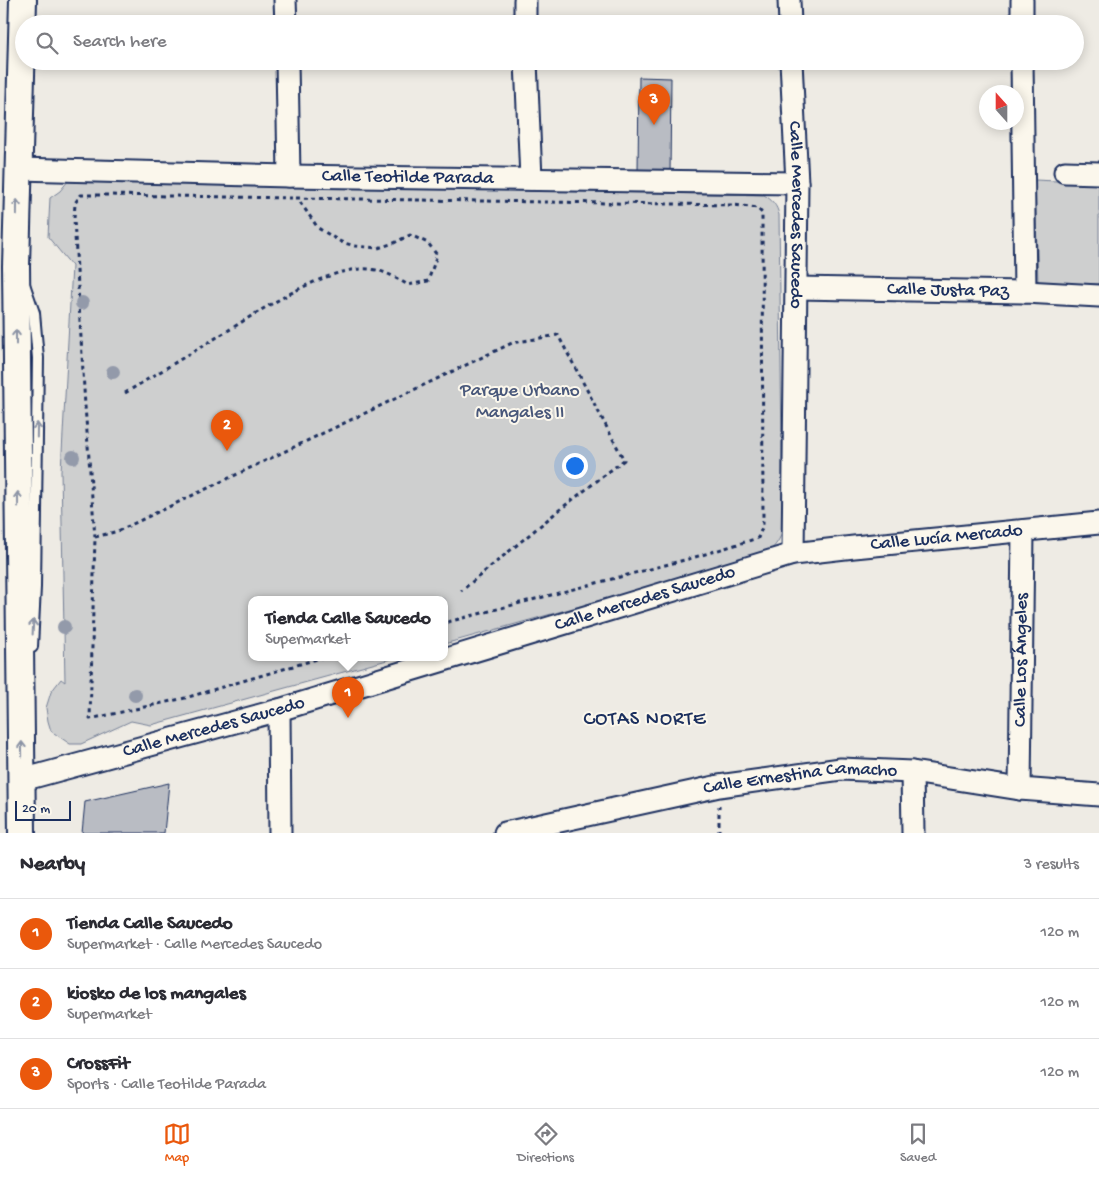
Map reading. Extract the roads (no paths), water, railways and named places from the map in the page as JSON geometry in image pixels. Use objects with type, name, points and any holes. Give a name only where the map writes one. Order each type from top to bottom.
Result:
[{"type":"street","points":[[19,15],[23,0]]},
{"type":"street","points":[[285,0],[286,15]]},
{"type":"street","points":[[525,0],[525,15]]},
{"type":"street","points":[[788,0],[789,15]]},
{"type":"street","points":[[1022,0],[1022,15]]},
{"type":"street","points":[[15,30],[11,45],[18,169],[16,410],[22,833]]},
{"type":"street","points":[[287,70],[289,176]]},
{"type":"street","points":[[526,70],[531,179]]},
{"type":"street","name":"Calle Mercedes Saucedo","points":[[448,659],[793,554],[797,183],[791,70]]},
{"type":"street","points":[[1022,70],[1025,292]]},
{"type":"street","name":"Calle Teotilde Parada","points":[[18,169],[289,176],[797,183]]},
{"type":"street","points":[[1065,172],[1099,173]]},
{"type":"street","name":"Calle Justa Paz","points":[[797,288],[1025,292],[1099,296]]},
{"type":"street","name":"Calle Lucía Mercado","points":[[793,554],[1099,523]]},
{"type":"street","name":"Calle Los Ángeles","points":[[1020,789],[1023,531]]},
{"type":"street","name":"Calle Mercedes Saucedo","points":[[22,780],[279,710],[440,661]]},
{"type":"street","points":[[279,710],[280,833]]},
{"type":"street","name":"Calle Ernestina Camacho","points":[[505,833],[719,786],[841,769],[912,772],[1020,789],[1099,794]]},
{"type":"street","points":[[912,772],[913,833]]},
{"type":"place","name":"CrossFit","points":[[654,125]]},
{"type":"place","name":"kiosko de los mangales","points":[[227,451]]},
{"type":"place","name":"Tienda Calle Saucedo","points":[[348,718]]},
{"type":"district","name":"COTAS NORTE","points":[[645,720]]},
{"type":"park label","name":"Parque Urbano Mangales II","points":[[520,402]]}]
